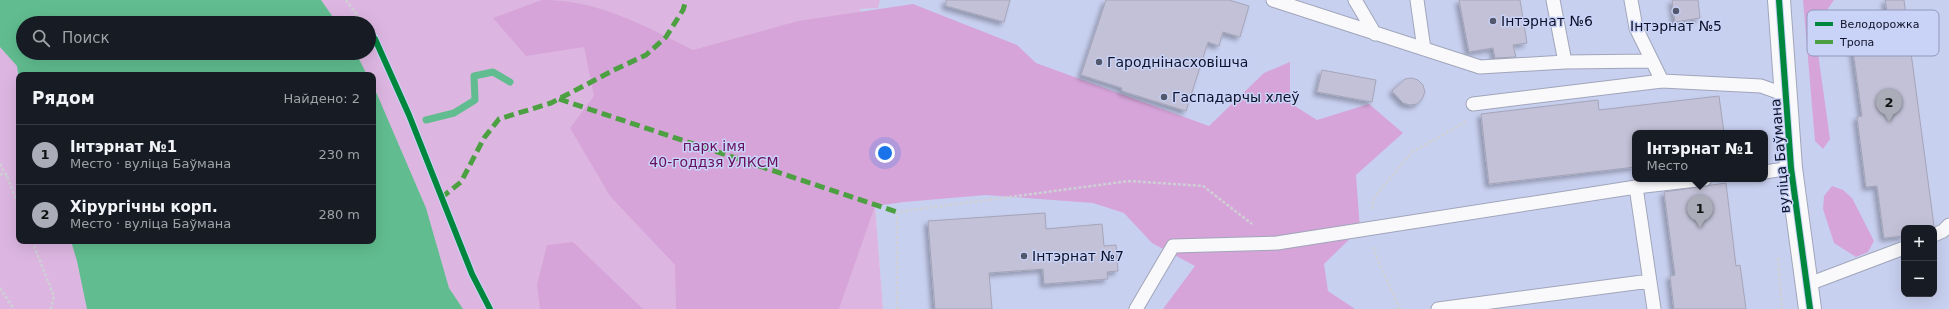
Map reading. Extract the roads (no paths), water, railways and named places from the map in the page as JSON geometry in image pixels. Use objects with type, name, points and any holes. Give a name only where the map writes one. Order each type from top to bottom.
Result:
[{"type":"street","name":"вуліца Баўмана","points":[[1779,0],[1791,168],[1810,309]]},
{"type":"lane","points":[[1273,0],[1480,67],[1565,62],[1650,60]]},
{"type":"lane","points":[[1355,0],[1376,34]]},
{"type":"lane","points":[[1418,0],[1424,49]]},
{"type":"lane","points":[[1553,0],[1565,62]]},
{"type":"lane","points":[[1631,0],[1636,28],[1650,60],[1662,81]]},
{"type":"lane","points":[[1473,104],[1662,81],[1761,86],[1786,95]]},
{"type":"lane","points":[[1768,172],[1791,168]]},
{"type":"lane","points":[[1136,309],[1173,246],[1277,243],[1636,187],[1679,182]]},
{"type":"lane","points":[[1636,187],[1654,309]]},
{"type":"lane","points":[[1937,234],[1943,231],[1949,224]]},
{"type":"lane","points":[[1806,285],[1901,249]]},
{"type":"lane","points":[[1438,309],[1650,281]]},
{"type":"waterway","points":[[426,120],[454,113],[475,100],[474,76],[493,72],[510,82]]},
{"type":"place","name":"Інтэрнат №5","points":[[1676,11]]},
{"type":"place","name":"Інтэрнат №6","points":[[1493,21]]},
{"type":"place","name":"Гароднінасховішча","points":[[1099,62]]},
{"type":"place","name":"Гаспадарчы хлеў","points":[[1164,97]]},
{"type":"place","name":"Хірургічны корп.","points":[[1889,122]]},
{"type":"place","name":"Інтэрнат №1","points":[[1700,228]]},
{"type":"place","name":"Інтэрнат №7","points":[[1024,256]]},
{"type":"park label","name":"парк імя 40-годдзя УЛКСМ","points":[[714,154]]}]
